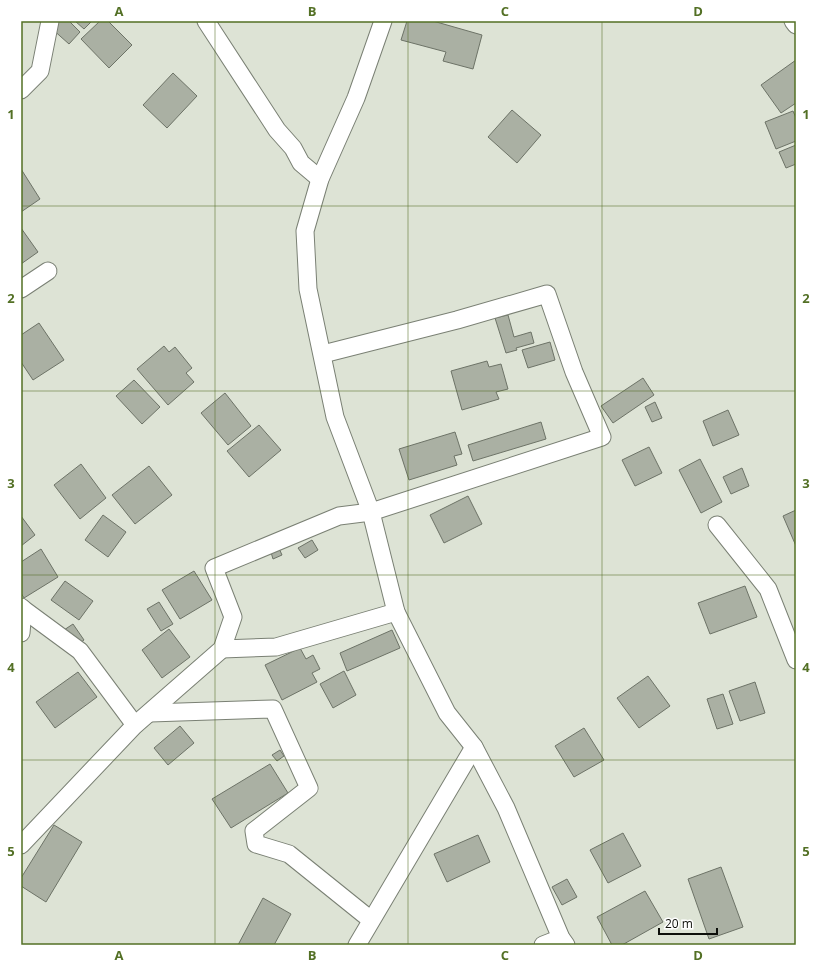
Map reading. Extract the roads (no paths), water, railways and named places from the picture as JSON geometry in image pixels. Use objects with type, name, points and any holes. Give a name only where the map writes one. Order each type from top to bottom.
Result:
[{"type":"street","points":[[21,90],[40,71],[50,21]]},
{"type":"street","points":[[206,21],[277,130],[293,148],[301,163],[320,179]]},
{"type":"street","points":[[383,21],[356,98],[320,179],[305,231],[308,289],[335,417],[371,512],[396,612],[447,713],[474,747],[506,808],[564,942],[543,945]]},
{"type":"street","points":[[792,21],[796,25]]},
{"type":"street","points":[[21,289],[48,271]]},
{"type":"street","points":[[21,845],[135,725],[222,649],[233,617],[214,568],[339,516],[371,512],[602,437],[574,372],[547,294],[457,320],[322,354]]},
{"type":"street","points":[[717,526],[768,589],[796,660]]},
{"type":"street","points":[[21,633],[22,608]]},
{"type":"street","points":[[22,608],[80,651],[135,725]]},
{"type":"street","points":[[222,649],[276,647],[396,612]]},
{"type":"street","points":[[150,713],[273,709],[309,788],[254,831],[256,844],[289,854],[371,920]]},
{"type":"street","points":[[357,945],[474,747]]}]
